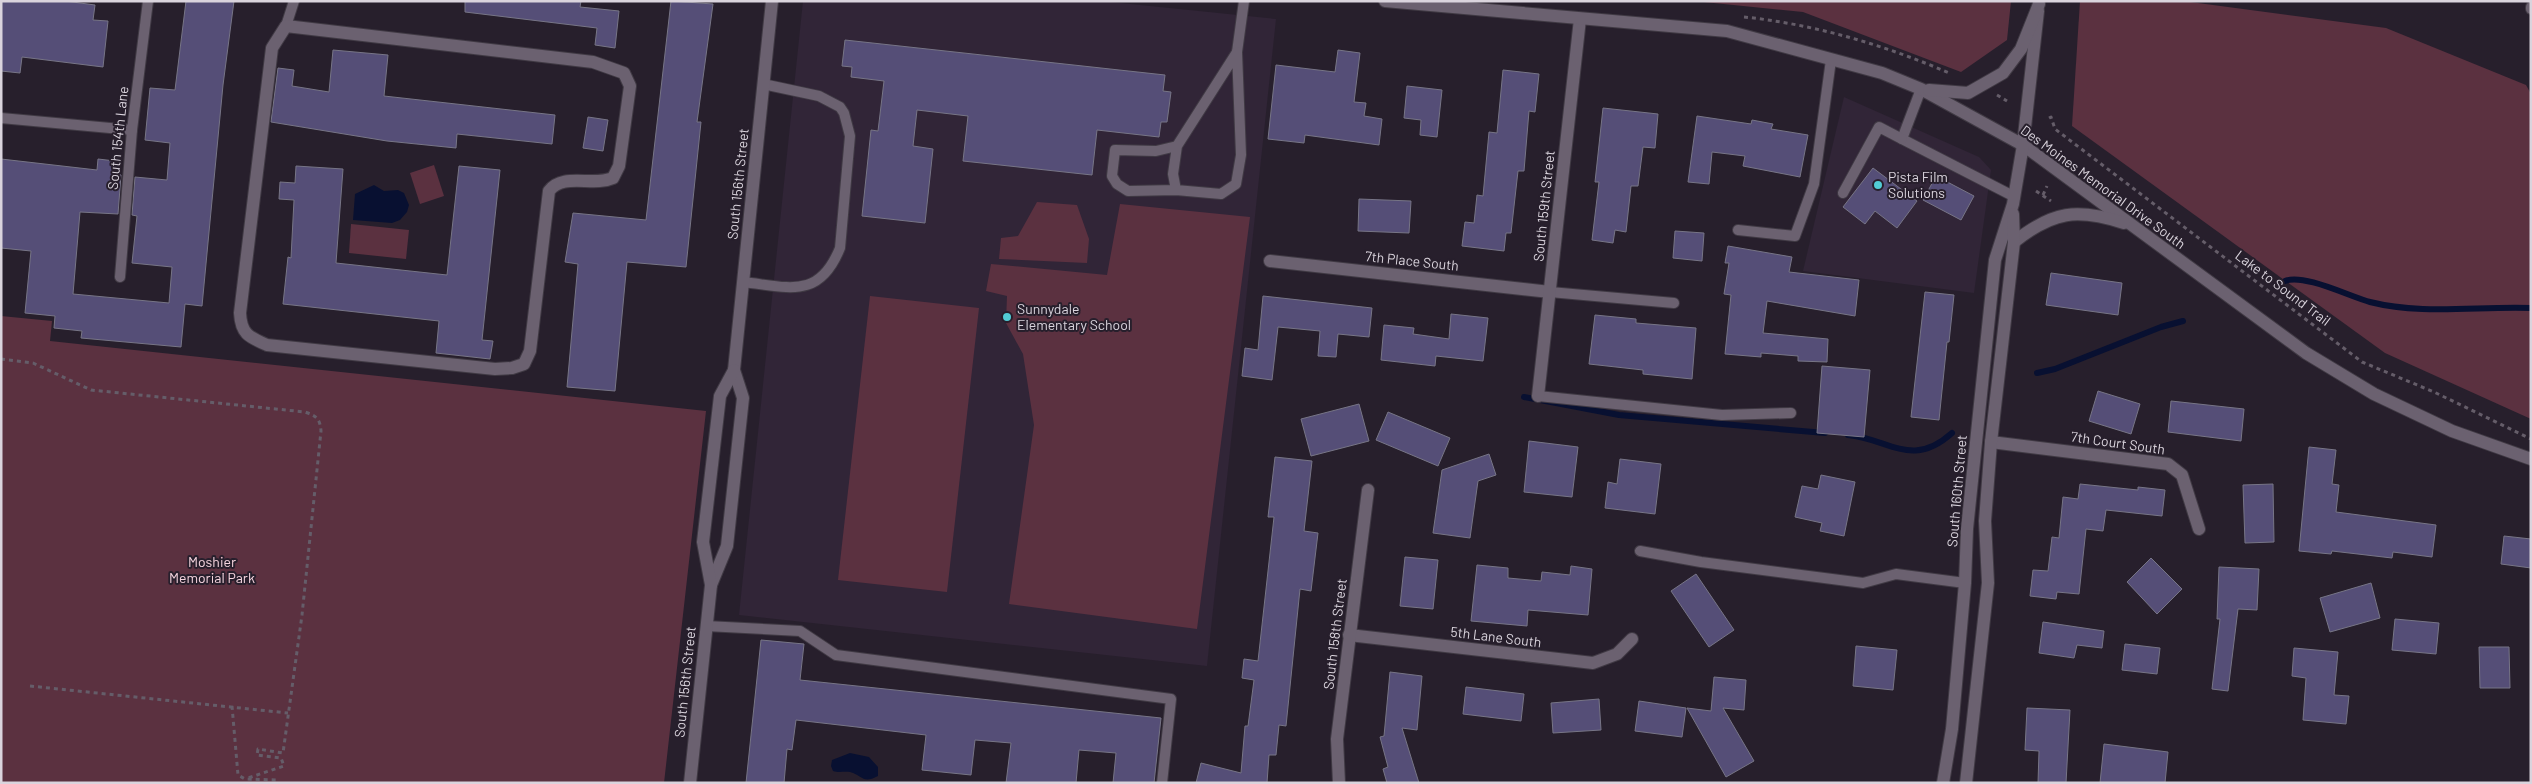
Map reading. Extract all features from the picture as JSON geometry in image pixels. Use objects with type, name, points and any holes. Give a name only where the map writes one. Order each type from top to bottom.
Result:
[{"type":"main road","name":"South 156th Street","points":[[690,783],[711,585],[727,546],[742,398],[734,370],[772,1]]},
{"type":"main road","name":"Des Moines Memorial Drive South","points":[[1386,1],[1450,4],[1580,19],[1727,31],[1882,73],[1921,89],[2023,145],[2306,353],[2374,394],[2452,431],[2531,459]]},
{"type":"main road","points":[[1921,89],[1968,93],[2004,74],[2021,49],[2039,3]]},
{"type":"main road","name":"South 160th Street","points":[[1943,783],[1952,729],[1965,582],[1967,529],[1995,260],[2014,201],[2023,145],[2039,3]]},
{"type":"main road","name":"South 159th Street","points":[[1538,396],[1580,19]]},
{"type":"main road","points":[[286,26],[593,62],[624,73],[630,86],[619,166],[613,178],[603,183],[563,181],[553,185],[549,191],[530,351],[524,364],[495,370],[267,345],[250,338],[241,327],[240,313],[272,48],[286,26]]},
{"type":"main road","name":"South 160th Street","points":[[1966,783],[1988,583],[1985,521],[1990,442],[2014,242],[2014,201]]},
{"type":"main road","points":[[2014,242],[2040,223],[2062,215],[2081,214],[2098,216],[2133,226]]},
{"type":"main road","name":"7th Place South","points":[[1270,260],[1550,292]]},
{"type":"main road","name":"South 156th Street","points":[[711,585],[703,542],[720,396],[734,370]]},
{"type":"main road","name":"7th Court South","points":[[1990,442],[2168,464],[2182,475],[2198,529]]},
{"type":"main road","name":"South 158th Street","points":[[1339,783],[1337,739],[1368,490]]},
{"type":"main road","name":"5th Lane South","points":[[1349,635],[1593,663],[1617,654],[1632,639]]},
{"type":"lane","name":"South 154th Lane","points":[[120,277],[132,130],[148,1]]},
{"type":"lane","points":[[286,26],[294,1]]},
{"type":"lane","points":[[1177,146],[1156,151],[1115,150],[1112,176],[1117,184],[1128,191],[1176,190],[1221,194],[1236,184],[1242,155],[1237,52],[1244,1]]},
{"type":"lane","points":[[1176,190],[1173,174],[1177,146],[1237,52]]},
{"type":"lane","points":[[1738,230],[1795,236],[1814,184],[1831,60]]},
{"type":"lane","points":[[742,282],[799,288],[811,285],[823,277],[833,265],[840,248],[850,136],[844,113],[840,107],[819,96],[763,84]]},
{"type":"lane","points":[[1902,139],[1921,89]]},
{"type":"lane","points":[[1,118],[132,130]]},
{"type":"lane","points":[[1843,193],[1879,127],[2014,201]]},
{"type":"lane","points":[[1550,292],[1674,303]]},
{"type":"lane","points":[[1538,396],[1722,415],[1791,413]]},
{"type":"lane","points":[[1640,551],[1701,562],[1863,583],[1896,574],[1965,582]]},
{"type":"lane","points":[[706,626],[800,631],[836,655],[1171,699],[1162,783]]},
{"type":"path","points":[[1997,103],[2000,97]]},
{"type":"path","name":"Lake to Sound Trail","points":[[2049,118],[2051,117],[2055,129],[2362,362],[2434,392],[2531,439]]},
{"type":"path","points":[[2043,195],[2047,186]]},
{"type":"path","points":[[2036,191],[2054,204]]},
{"type":"path","points":[[1,359],[33,363],[91,390],[305,412],[316,416],[320,421],[321,431],[303,605],[283,753],[258,749],[257,755],[281,758],[284,766],[246,779]]},
{"type":"path","points":[[30,686],[288,713]]},
{"type":"path","points":[[232,706],[236,771],[246,779],[278,780]]},
{"type":"shaded area","name":"Sunnydale Elementary School","points":[[803,1],[1101,1],[1276,19],[1207,666],[739,615]]},
{"type":"shaded area","points":[[1844,97],[1979,157],[1991,170],[1974,293],[1803,271]]},
{"type":"green space","points":[[1694,1],[2011,1],[2007,40],[1961,72],[1803,12]]},
{"type":"green space","points":[[2080,1],[2183,1],[2386,28],[2526,85],[2531,94],[2531,419],[2385,353],[2072,126]]},
{"type":"green space","points":[[434,165],[444,196],[420,204],[410,173]]},
{"type":"green space","points":[[1037,202],[1077,205],[1089,239],[1087,263],[999,259],[1001,238],[1018,236]]},
{"type":"green space","points":[[1120,204],[1250,217],[1197,629],[1009,604],[1034,425],[1023,354],[1006,323],[1007,296],[986,291],[991,264],[1107,275]]},
{"type":"green space","points":[[351,224],[409,230],[406,259],[349,253]]},
{"type":"green space","points":[[870,296],[979,308],[947,592],[838,580]]},
{"type":"green space","name":"Moshier Memorial Park","points":[[1,316],[52,321],[50,341],[706,411],[664,783],[1,783]]},
{"type":"water","points":[[374,185],[384,191],[398,190],[404,193],[409,205],[407,212],[400,220],[392,223],[353,220],[355,194]]},
{"type":"water","points":[[850,753],[869,757],[878,767],[878,776],[863,779],[850,772],[833,771],[831,766],[832,760]]},
{"type":"building","points":[[1,1],[65,1],[95,5],[93,20],[108,21],[103,67],[22,57],[20,73],[1,71]]},
{"type":"building","points":[[186,1],[234,1],[223,85],[202,306],[185,304],[181,347],[81,338],[82,331],[54,328],[55,316],[25,313],[31,251],[1,248],[1,159],[97,170],[98,159],[115,161],[114,174],[121,175],[118,214],[80,212],[73,294],[169,303],[172,267],[132,263],[137,216],[132,215],[135,177],[167,180],[170,143],[145,140],[150,88],[175,90]]},
{"type":"building","points":[[465,1],[581,1],[580,7],[619,11],[615,48],[595,45],[597,28],[465,12]]},
{"type":"building","points":[[671,1],[713,4],[697,122],[701,122],[686,267],[627,262],[615,391],[567,387],[578,264],[565,262],[573,213],[646,220]]},
{"type":"building","points":[[845,40],[1165,75],[1163,91],[1171,92],[1167,122],[1161,122],[1159,137],[1097,130],[1092,175],[963,161],[968,116],[917,110],[913,146],[933,149],[925,223],[862,216],[871,130],[878,131],[884,81],[851,77],[852,67],[842,66]]},
{"type":"building","points":[[333,50],[388,55],[384,96],[555,115],[552,144],[457,134],[456,148],[387,141],[271,122],[278,68],[294,70],[292,86],[329,92]]},
{"type":"building","points":[[1338,50],[1360,53],[1354,102],[1366,103],[1364,116],[1382,119],[1379,145],[1305,135],[1304,143],[1268,139],[1276,65],[1335,72]]},
{"type":"building","points":[[1503,70],[1539,74],[1535,112],[1529,111],[1524,171],[1518,171],[1511,233],[1506,233],[1504,251],[1462,246],[1465,222],[1474,223],[1477,195],[1483,196],[1489,132],[1497,133]]},
{"type":"building","points":[[1407,86],[1442,90],[1437,137],[1420,135],[1421,120],[1404,118]]},
{"type":"building","points":[[1603,108],[1658,114],[1655,148],[1643,147],[1638,186],[1631,186],[1626,232],[1615,230],[1613,243],[1592,240],[1599,182],[1595,182]]},
{"type":"building","points":[[1697,116],[1751,124],[1752,120],[1773,124],[1771,129],[1808,135],[1800,177],[1743,166],[1745,156],[1712,152],[1709,184],[1688,182]]},
{"type":"building","points":[[588,117],[608,120],[603,151],[583,148]]},
{"type":"building","points":[[296,166],[343,169],[336,263],[447,275],[459,166],[500,170],[482,340],[493,341],[490,359],[436,353],[439,321],[283,304],[288,257],[291,258],[294,200],[279,199],[280,182],[295,183]]},
{"type":"building","name":"Pista Film Solutions","points":[[1873,168],[1917,201],[1897,228],[1875,211],[1865,224],[1843,207]]},
{"type":"building","points":[[1936,176],[1974,196],[1961,220],[1923,200]]},
{"type":"building","points":[[1359,199],[1411,201],[1409,233],[1358,231]]},
{"type":"building","points":[[1675,231],[1704,233],[1702,261],[1673,258]]},
{"type":"building","points":[[1728,246],[1792,257],[1789,272],[1859,280],[1855,316],[1767,301],[1763,333],[1828,339],[1827,362],[1798,361],[1798,356],[1761,353],[1761,357],[1725,354],[1731,295],[1724,294],[1729,263],[1725,263]]},
{"type":"building","points":[[2051,273],[2122,283],[2118,315],[2046,305]]},
{"type":"building","points":[[1925,292],[1954,295],[1939,420],[1911,417]]},
{"type":"building","points":[[1263,296],[1372,308],[1369,337],[1338,334],[1336,357],[1318,356],[1320,331],[1278,327],[1272,380],[1242,376],[1245,348],[1258,350]]},
{"type":"building","points":[[1451,314],[1488,318],[1483,361],[1436,356],[1435,366],[1381,360],[1384,325],[1414,328],[1413,334],[1449,339]]},
{"type":"building","points":[[1595,315],[1636,319],[1636,323],[1696,328],[1692,379],[1643,374],[1643,370],[1589,364]]},
{"type":"building","points":[[1822,366],[1870,370],[1864,437],[1817,433]]},
{"type":"building","points":[[2098,391],[2140,404],[2131,434],[2089,421]]},
{"type":"building","points":[[2171,401],[2244,409],[2241,441],[2168,432]]},
{"type":"building","points":[[1359,404],[1369,441],[1311,456],[1301,419]]},
{"type":"building","points":[[1388,412],[1450,438],[1438,466],[1376,440]]},
{"type":"building","points":[[1529,441],[1578,447],[1572,497],[1524,492]]},
{"type":"building","points":[[2309,447],[2336,450],[2332,484],[2339,485],[2336,512],[2436,525],[2432,557],[2393,552],[2392,558],[2332,551],[2331,554],[2299,551]]},
{"type":"building","points":[[1489,454],[1496,475],[1478,481],[1470,538],[1433,533],[1442,470]]},
{"type":"building","points":[[1275,457],[1312,461],[1304,531],[1318,533],[1311,591],[1300,589],[1286,726],[1279,725],[1276,755],[1269,755],[1267,783],[1196,783],[1201,763],[1241,773],[1245,726],[1248,726],[1254,680],[1242,678],[1244,659],[1258,661],[1274,517],[1268,517]]},
{"type":"building","points":[[1620,459],[1661,464],[1655,514],[1605,508],[1608,482],[1617,484]]},
{"type":"building","points":[[1821,475],[1855,482],[1844,536],[1820,531],[1822,523],[1795,517],[1802,486],[1818,489]]},
{"type":"building","points":[[2080,484],[2138,490],[2138,487],[2165,490],[2162,516],[2106,510],[2103,531],[2086,529],[2079,594],[2057,592],[2056,599],[2030,596],[2033,570],[2048,571],[2052,537],[2059,538],[2063,497],[2078,499]]},
{"type":"building","points":[[2273,484],[2274,542],[2245,543],[2243,485]]},
{"type":"building","points":[[2504,536],[2531,539],[2531,568],[2501,564]]},
{"type":"building","points":[[1405,557],[1438,560],[1433,609],[1400,606]]},
{"type":"building","points":[[2151,558],[2182,589],[2157,614],[2127,582]]},
{"type":"building","points":[[1477,565],[1508,568],[1508,578],[1541,581],[1542,572],[1570,575],[1571,566],[1592,569],[1588,615],[1528,610],[1527,626],[1471,621]]},
{"type":"building","points":[[2219,567],[2259,569],[2257,610],[2238,609],[2228,691],[2212,689],[2220,619],[2217,619]]},
{"type":"building","points":[[1696,574],[1734,630],[1709,647],[1671,591]]},
{"type":"building","points":[[2371,583],[2380,618],[2330,632],[2320,598]]},
{"type":"building","points":[[2395,619],[2439,623],[2436,654],[2392,650]]},
{"type":"building","points":[[2043,622],[2104,631],[2102,648],[2077,645],[2074,658],[2039,653]]},
{"type":"building","points":[[761,640],[804,644],[800,680],[1161,718],[1154,783],[1113,783],[1116,753],[1079,750],[1076,783],[1006,783],[1011,743],[975,740],[971,775],[922,770],[926,735],[796,720],[792,750],[787,749],[784,783],[746,783]]},
{"type":"building","points":[[2125,644],[2160,648],[2157,674],[2122,670]]},
{"type":"building","points":[[1856,646],[1897,650],[1893,690],[1853,686]]},
{"type":"building","points":[[2479,647],[2509,647],[2510,688],[2480,688]]},
{"type":"building","points":[[2294,648],[2338,652],[2334,695],[2349,696],[2346,724],[2303,720],[2306,678],[2292,676]]},
{"type":"building","points":[[1390,672],[1422,676],[1417,730],[1402,728],[1419,783],[1387,783],[1383,769],[1388,767],[1380,737],[1384,736]]},
{"type":"building","points":[[1714,677],[1746,680],[1744,710],[1723,708],[1754,761],[1726,777],[1687,708],[1711,711]]},
{"type":"building","points":[[1466,687],[1524,694],[1521,721],[1463,714]]},
{"type":"building","points":[[1599,699],[1601,730],[1553,733],[1551,703]]},
{"type":"building","points":[[1639,701],[1686,708],[1682,737],[1635,731]]},
{"type":"building","points":[[2027,708],[2070,710],[2066,783],[2038,783],[2039,751],[2025,750]]},
{"type":"building","points":[[2104,744],[2168,752],[2165,783],[2100,783]]},
{"type":"waterway","points":[[2285,281],[2293,279],[2303,280],[2370,302],[2389,306],[2429,309],[2531,308]]},
{"type":"waterway","points":[[2037,373],[2055,369],[2161,327],[2183,321]]},
{"type":"waterway","points":[[1524,397],[1619,415],[1825,433]]},
{"type":"waterway","points":[[1848,435],[1913,451],[1938,444],[1952,433]]},
{"type":"place","name":"Pista Film Solutions","points":[[1878,185]]},
{"type":"place","name":"Sunnydale Elementary School","points":[[1007,317]]}]
